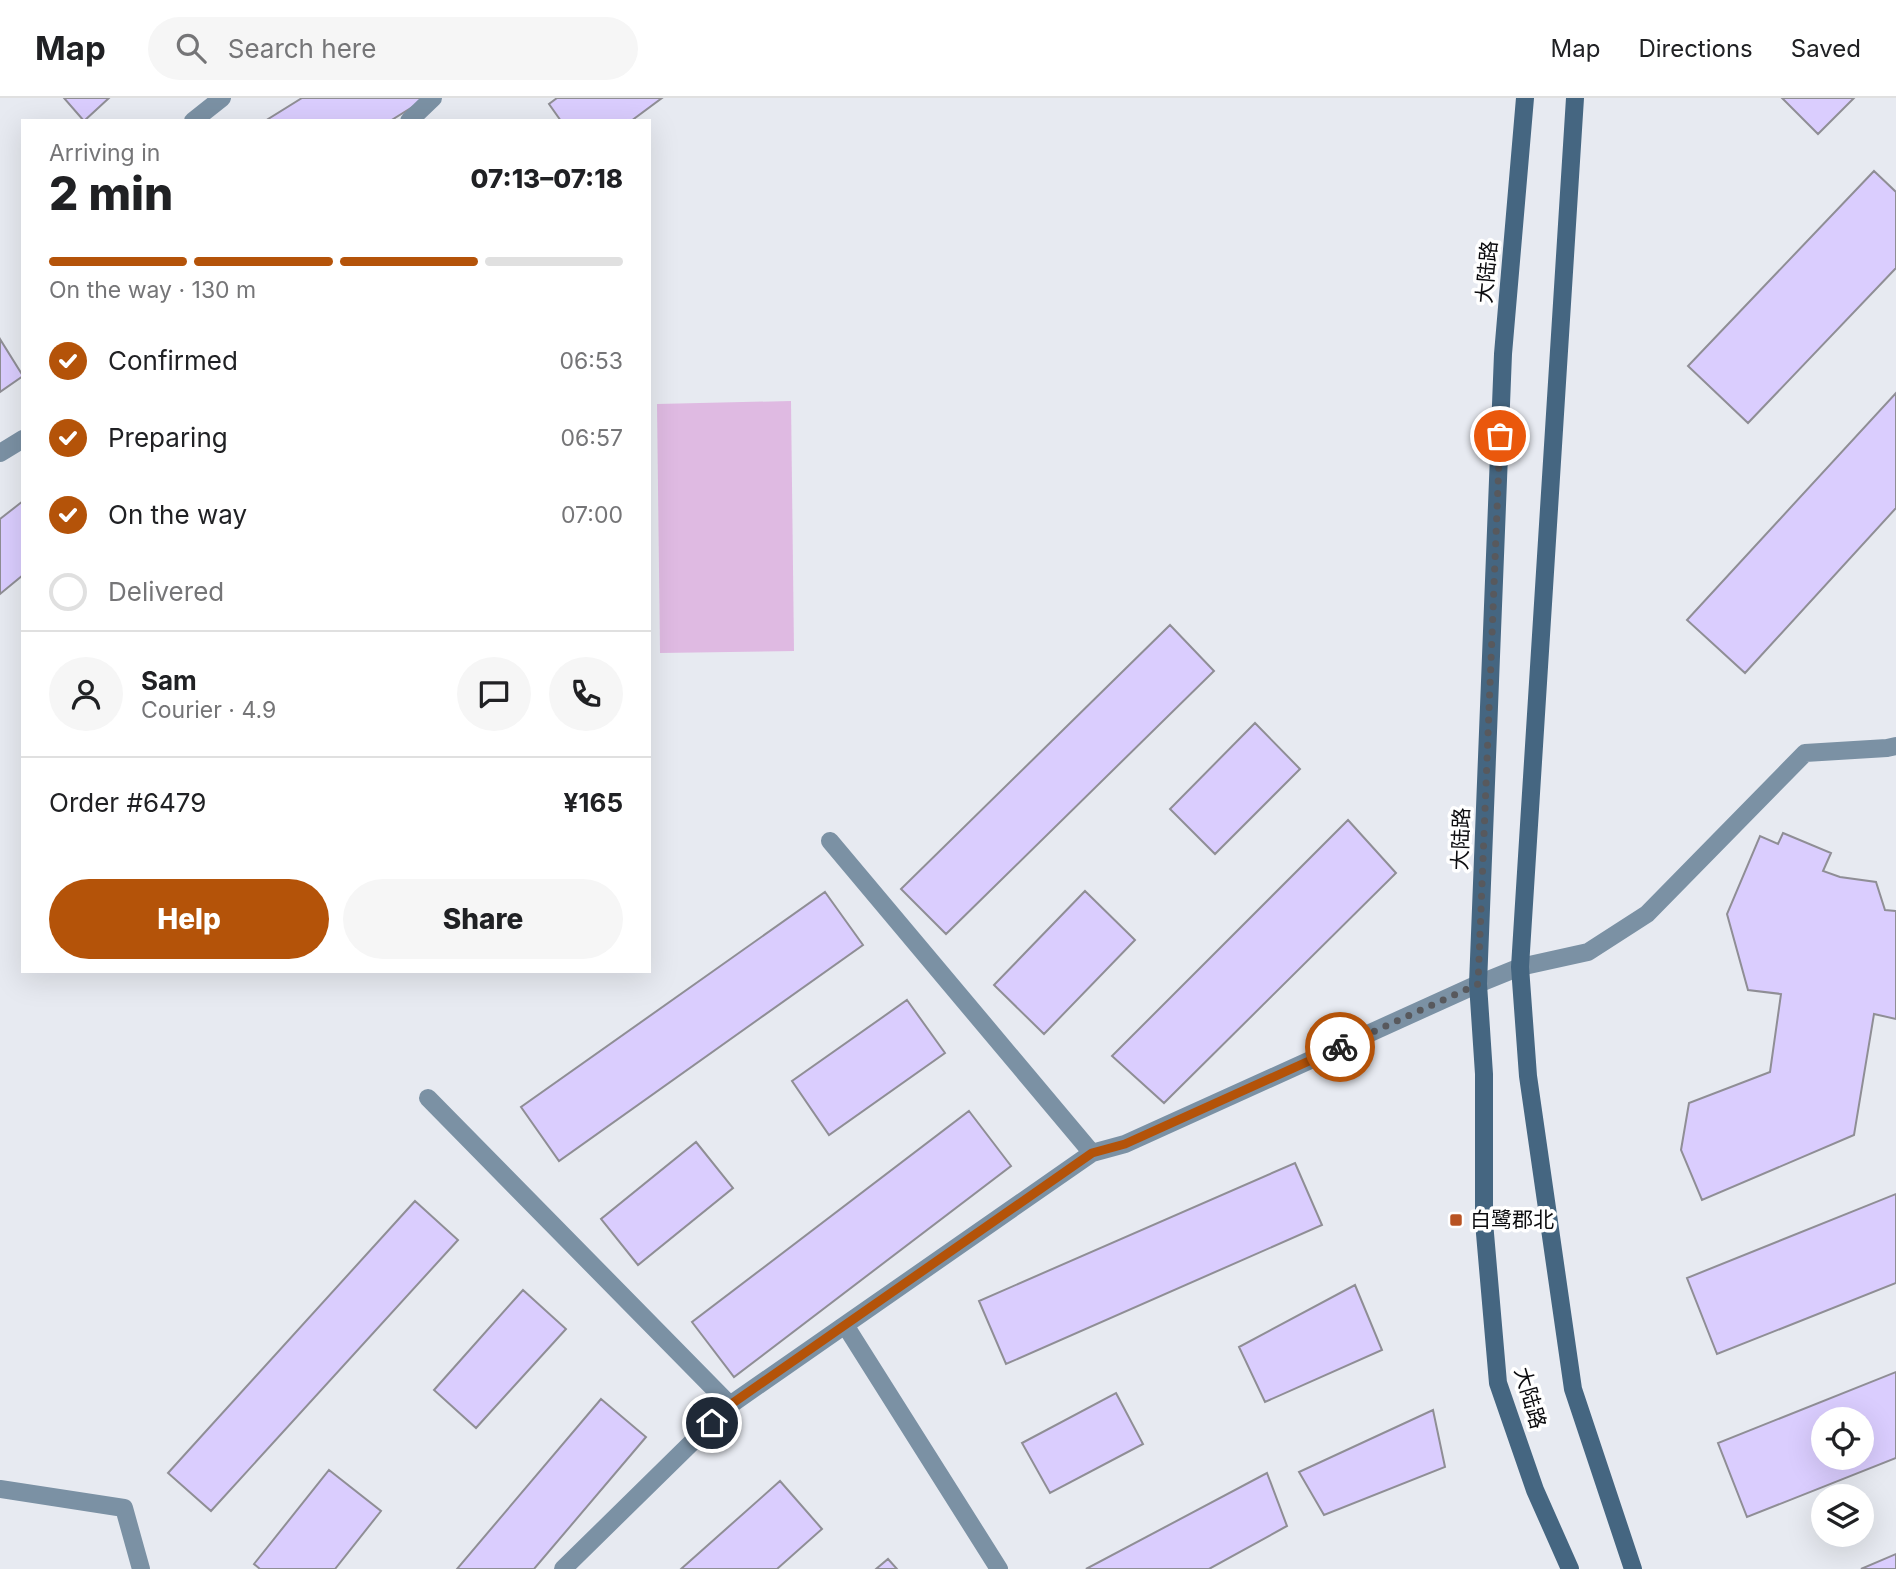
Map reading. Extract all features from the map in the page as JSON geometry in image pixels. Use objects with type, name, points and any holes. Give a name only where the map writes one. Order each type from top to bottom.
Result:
[{"type":"main road","name":"大陆路","points":[[1525,98],[1503,354],[1478,984],[1484,1074],[1483,1222],[1498,1382],[1535,1490],[1570,1569]]},
{"type":"main road","name":"大陆路","points":[[1575,98],[1520,967],[1528,1076],[1573,1389],[1633,1569]]},
{"type":"street","points":[[196,119],[222,98]]},
{"type":"street","points":[[411,119],[433,98]]},
{"type":"street","points":[[0,453],[21,440]]},
{"type":"street","points":[[563,1569],[730,1405],[1092,1153],[1125,1144],[1478,984],[1520,967],[1588,952],[1647,914],[1805,753],[1893,751]]},
{"type":"street","points":[[830,841],[1092,1153]]},
{"type":"street","points":[[428,1098],[730,1405]]},
{"type":"street","points":[[845,1325],[999,1569]]},
{"type":"street","points":[[0,1489],[124,1507],[141,1569]]},
{"type":"shaded area","points":[[791,401],[794,651],[660,653],[657,404]]},
{"type":"building","points":[[64,98],[109,98],[86,119],[82,119]]},
{"type":"building","points":[[302,98],[427,98],[393,119],[268,119]]},
{"type":"building","points":[[557,98],[662,98],[634,119],[560,119],[549,104]]},
{"type":"building","points":[[1782,98],[1854,98],[1818,134]]},
{"type":"building","points":[[1874,171],[1896,192],[1896,268],[1748,423],[1688,366]]},
{"type":"building","points":[[0,339],[21,373],[21,377],[0,392]]},
{"type":"building","points":[[1896,393],[1896,508],[1745,673],[1687,620]]},
{"type":"building","points":[[21,503],[21,577],[0,594],[0,519]]},
{"type":"building","points":[[1170,625],[1214,671],[946,934],[901,889]]},
{"type":"building","points":[[1255,723],[1300,769],[1215,854],[1170,809]]},
{"type":"building","points":[[1348,820],[1396,873],[1164,1103],[1112,1056]]},
{"type":"building","points":[[1783,833],[1831,853],[1823,871],[1840,877],[1876,882],[1885,910],[1896,911],[1896,1019],[1874,1014],[1854,1135],[1702,1200],[1681,1150],[1689,1103],[1770,1072],[1781,994],[1748,990],[1727,914],[1760,836],[1778,844]]},
{"type":"building","points":[[1085,891],[1135,940],[1044,1034],[994,985]]},
{"type":"building","points":[[825,892],[863,945],[559,1161],[521,1107]]},
{"type":"building","points":[[907,1000],[945,1053],[829,1135],[792,1081]]},
{"type":"building","points":[[969,1111],[1011,1166],[734,1377],[692,1322]]},
{"type":"building","points":[[696,1142],[733,1188],[638,1265],[601,1219]]},
{"type":"building","points":[[1295,1163],[1322,1225],[1006,1364],[979,1301]]},
{"type":"building","points":[[1896,1194],[1896,1283],[1717,1354],[1687,1278]]},
{"type":"building","points":[[415,1201],[458,1240],[211,1511],[168,1473]]},
{"type":"building","points":[[1355,1285],[1382,1350],[1265,1402],[1239,1347]]},
{"type":"building","points":[[523,1290],[566,1329],[476,1428],[434,1390]]},
{"type":"building","points":[[1896,1372],[1896,1458],[1874,1467],[1874,1407],[1811,1407],[1811,1470],[1866,1470],[1830,1484],[1811,1484],[1811,1492],[1747,1517],[1718,1443]]},
{"type":"building","points":[[1116,1393],[1143,1444],[1050,1493],[1022,1443]]},
{"type":"building","points":[[601,1399],[646,1437],[534,1569],[457,1569]]},
{"type":"building","points":[[1433,1410],[1445,1467],[1324,1515],[1299,1472]]},
{"type":"building","points":[[329,1470],[381,1511],[335,1569],[260,1569],[254,1564]]},
{"type":"building","points":[[1267,1473],[1287,1526],[1209,1569],[1086,1569]]},
{"type":"building","points":[[780,1481],[822,1529],[777,1569],[681,1569]]},
{"type":"building","points":[[1896,1554],[1896,1569],[1861,1569]]},
{"type":"building","points":[[888,1559],[897,1569],[876,1569]]},
{"type":"way so far","points":[[1340,1047],[1478,984],[1500,436]]},
{"type":"place","name":"白鹭郡北","points":[[1456,1220]]},
{"type":"route","points":[[712,1423],[730,1405],[1092,1153],[1125,1144],[1340,1047]]}]
